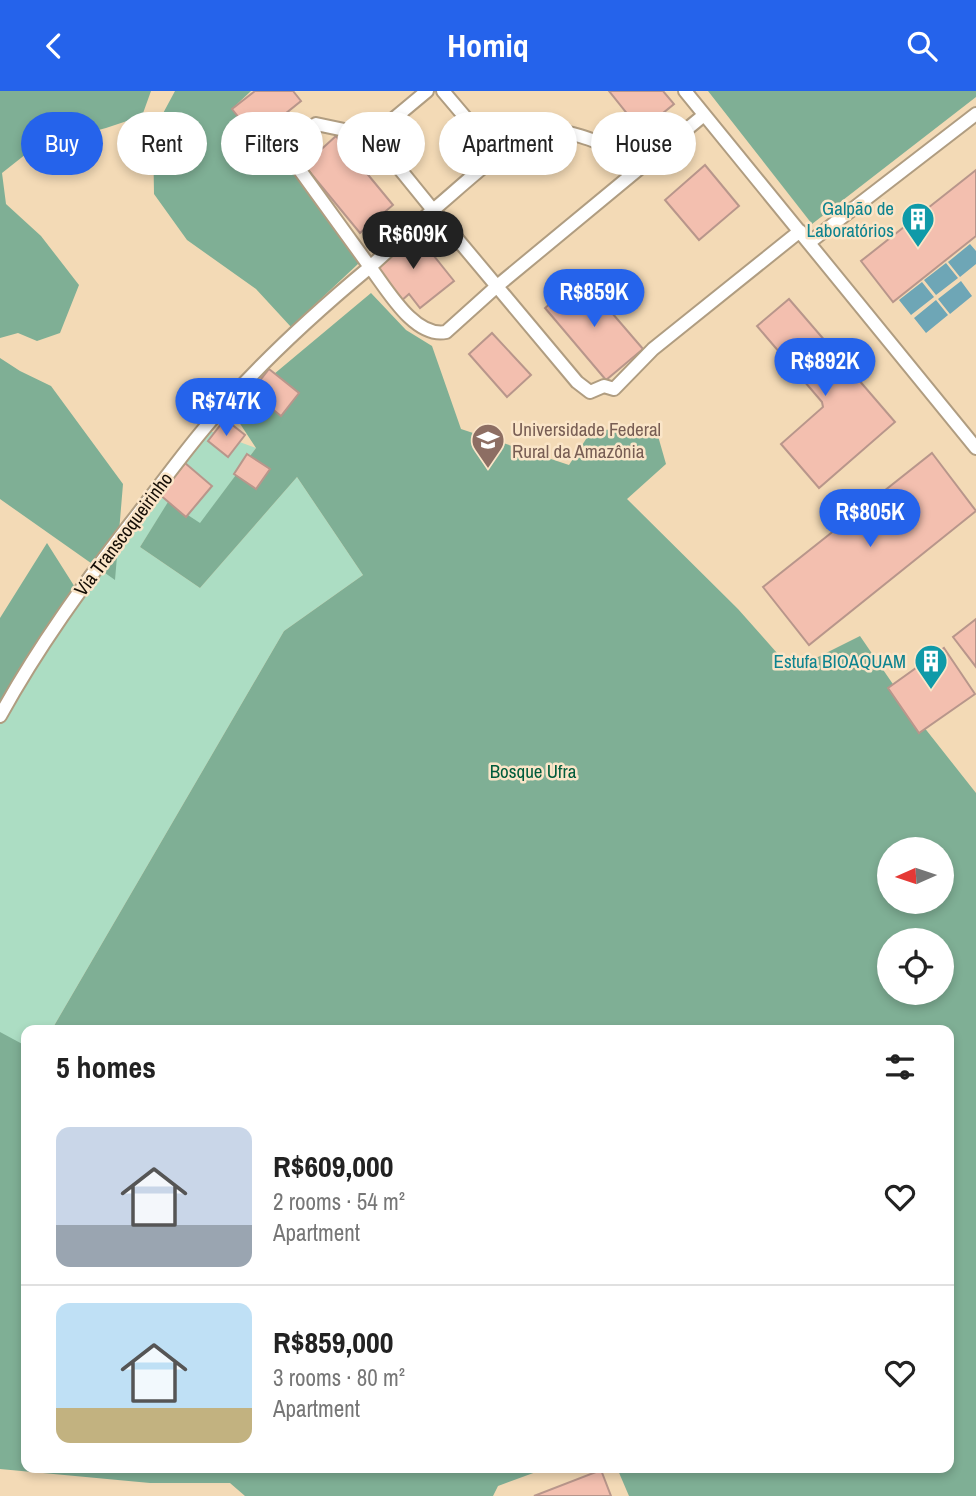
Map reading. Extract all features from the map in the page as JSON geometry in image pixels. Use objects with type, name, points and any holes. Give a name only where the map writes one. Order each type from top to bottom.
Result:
[{"type":"lane","points":[[402,112],[427,91]]},
{"type":"lane","points":[[443,91],[461,112]]},
{"type":"lane","points":[[685,91],[976,448]]},
{"type":"lane","points":[[810,242],[976,114]]},
{"type":"lane","points":[[696,122],[704,115]]},
{"type":"lane","points":[[337,128],[316,124],[286,151],[412,320],[421,328],[437,333],[446,332],[631,175]]},
{"type":"lane","points":[[405,175],[577,382],[590,392],[604,386],[614,389],[663,340],[800,230]]},
{"type":"lane","name":"Via Transcoqueirinho","points":[[0,716],[26,668],[78,592],[204,429],[276,352],[336,295],[475,175]]},
{"type":"shaded area","name":"Universidade Federal Rural da Amazônia","points":[[0,91],[976,91],[976,1496],[0,1496]]},
{"type":"green space","points":[[0,91],[151,91],[143,112],[117,112],[117,124],[103,129],[103,112],[21,112],[21,158],[2,173],[6,204],[41,236],[79,285],[60,333],[37,341],[18,333],[0,338]]},
{"type":"green space","points":[[175,91],[251,91],[234,107],[238,112],[221,112],[221,175],[294,175],[359,263],[291,327],[256,289],[187,240],[154,194],[154,175],[207,175],[207,112],[164,112]]},
{"type":"green space","points":[[708,91],[976,91],[976,97],[812,224]]},
{"type":"green space","name":"Bosque Ufra","points":[[371,293],[406,330],[432,346],[461,429],[569,465],[592,430],[656,429],[666,464],[627,499],[738,609],[792,670],[860,636],[912,712],[976,793],[976,1496],[629,1496],[619,1473],[954,1473],[954,1025],[54,1025],[284,631],[363,575],[297,477],[200,588],[140,547],[168,502],[200,523],[256,448],[231,410]]},
{"type":"green space","points":[[0,358],[51,386],[123,484],[115,580],[0,499]]},
{"type":"green space","points":[[204,429],[256,448],[200,524],[168,503],[140,547],[200,588],[297,477],[363,575],[284,631],[54,1025],[21,1025],[21,1046],[0,1040],[0,719],[78,592]]},
{"type":"green space","points":[[47,543],[78,592],[0,719],[0,618]]},
{"type":"green space","points":[[0,1032],[21,1043],[21,1471],[0,1469]]},
{"type":"green space","points":[[43,1473],[533,1473],[498,1486],[493,1496],[245,1496],[230,1483],[150,1483]]},
{"type":"water","points":[[970,244],[976,251],[976,264],[960,277],[948,262]]},
{"type":"water","points":[[946,263],[958,278],[936,295],[924,280]]},
{"type":"water","points":[[961,281],[972,296],[950,314],[938,299]]},
{"type":"water","points":[[922,282],[934,297],[911,315],[899,300]]},
{"type":"water","points":[[936,300],[948,315],[926,333],[914,318]]},
{"type":"building","points":[[255,91],[293,91],[301,101],[287,112],[234,112],[232,109]]},
{"type":"building","points":[[609,91],[663,91],[674,104],[664,112],[626,112]]},
{"type":"building","points":[[336,136],[337,175],[368,175],[393,205],[360,233],[312,175],[323,175],[323,148]]},
{"type":"building","points":[[705,165],[739,206],[699,240],[665,200]]},
{"type":"building","name":"Galpão de Laboratórios","points":[[976,170],[976,236],[893,302],[861,261]]},
{"type":"building","points":[[414,231],[454,281],[420,308],[409,294],[400,302],[371,266]]},
{"type":"building","points":[[581,277],[643,349],[606,380],[545,308]]},
{"type":"building","points":[[789,299],[895,422],[819,488],[781,444],[823,407],[822,402],[757,326]]},
{"type":"building","points":[[492,333],[531,375],[507,397],[469,354]]},
{"type":"building","points":[[269,369],[299,393],[281,416],[251,392]]},
{"type":"building","points":[[225,419],[245,435],[228,457],[208,441]]},
{"type":"building","points":[[932,453],[976,511],[809,645],[763,587]]},
{"type":"building","points":[[247,454],[270,469],[256,489],[234,474]]},
{"type":"building","points":[[185,463],[212,486],[186,517],[159,494]]},
{"type":"building","points":[[976,619],[976,667],[953,637]]},
{"type":"building","name":"Estufa BIOAQUAM","points":[[944,648],[975,694],[919,733],[888,688]]},
{"type":"building","points":[[593,1473],[602,1473],[611,1496],[534,1496]]},
{"type":"place","name":"Galpão de Laboratórios","points":[[918,249]]},
{"type":"place","name":"Universidade Federal Rural da Amazônia","points":[[488,470]]},
{"type":"place","name":"Estufa BIOAQUAM","points":[[931,691]]}]
